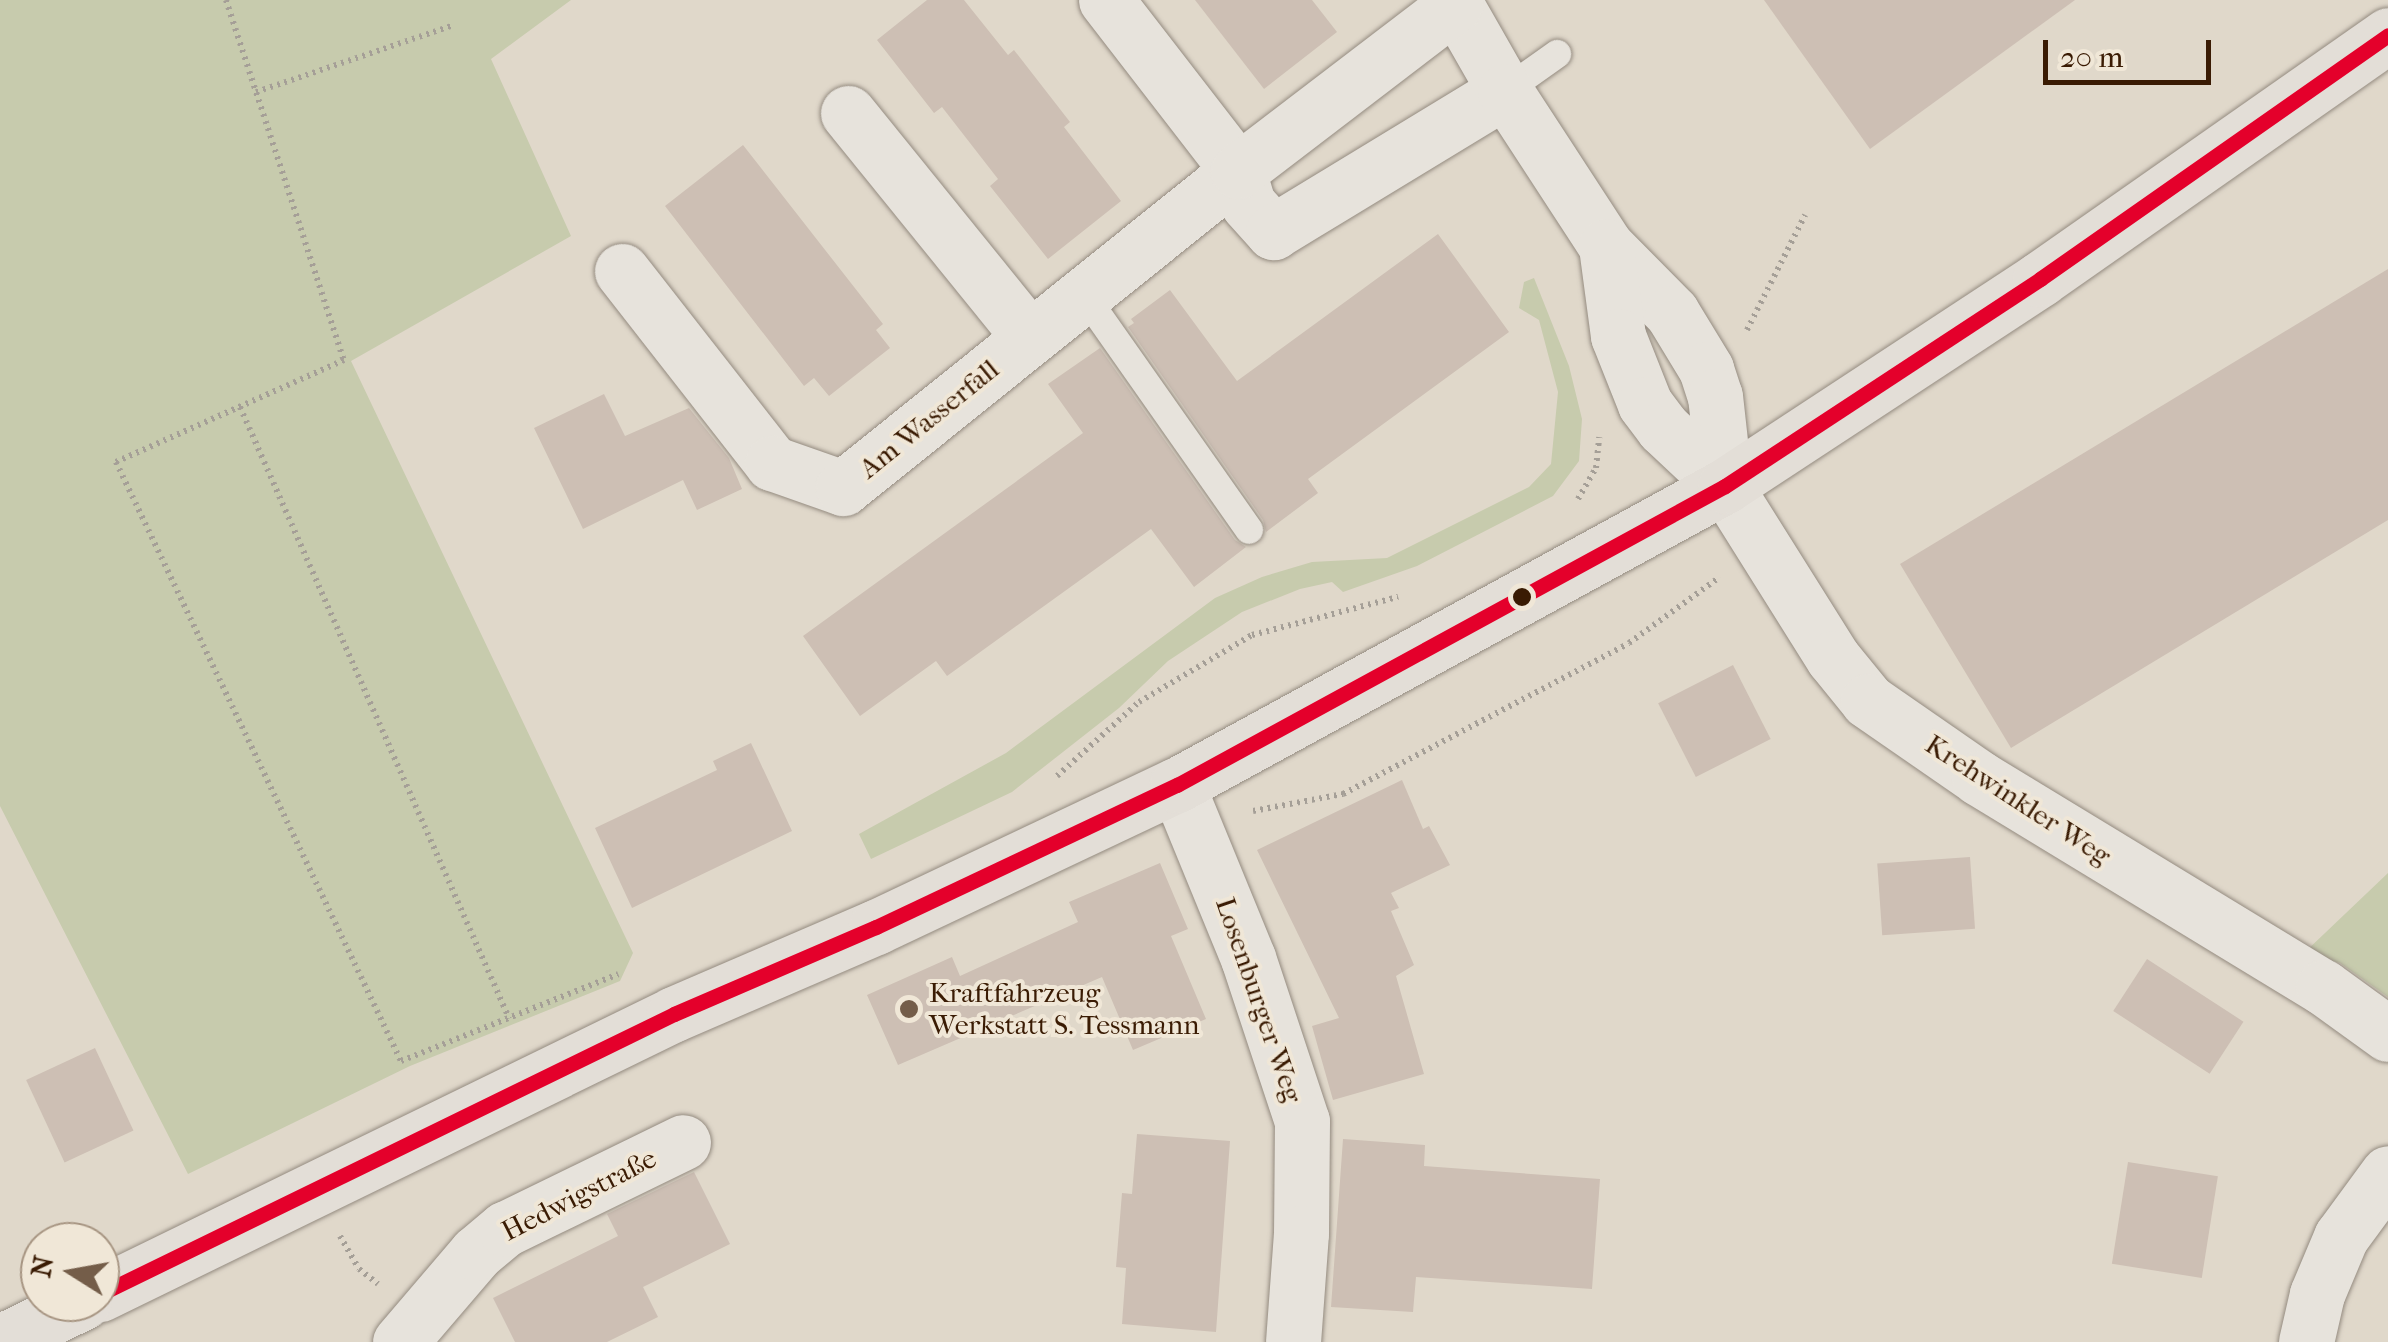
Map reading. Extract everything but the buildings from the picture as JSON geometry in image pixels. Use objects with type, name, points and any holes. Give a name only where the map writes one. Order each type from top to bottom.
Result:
[{"type":"main road","points":[[120,1284],[674,1014],[892,919],[1178,784],[1724,486],[2040,279],[2388,35]]},
{"type":"main road","points":[[0,1342],[42,1322]]},
{"type":"street","points":[[1106,0],[1238,171],[1248,204],[1273,232],[1505,90]]},
{"type":"street","name":"Am Wasserfall","points":[[622,271],[772,462],[843,488],[1454,2],[1505,90],[1606,246],[1672,314],[1706,369],[1716,396],[1724,486]]},
{"type":"street","points":[[848,113],[1030,338]]},
{"type":"street","name":"Krehwinkler Weg","points":[[1724,486],[1833,658],[1868,701],[1980,778],[2322,987],[2388,1034]]},
{"type":"street","name":"Losenburger Weg","points":[[1178,784],[1248,958],[1302,1122],[1301,1233],[1292,1342]]},
{"type":"street","name":"Hedwigstraße","points":[[400,1342],[476,1253],[504,1229],[682,1142]]},
{"type":"street","points":[[2306,1342],[2317,1294],[2341,1238],[2388,1173]]},
{"type":"lane","points":[[1505,90],[1557,54]]},
{"type":"lane","points":[[1084,295],[1249,530]]},
{"type":"path","points":[[226,0],[344,360],[116,462],[401,1061],[630,970]]},
{"type":"path","points":[[256,92],[454,25]]},
{"type":"path","points":[[1743,338],[1806,216]]},
{"type":"path","points":[[240,406],[509,1018]]},
{"type":"path","points":[[1571,512],[1596,468],[1600,430]]},
{"type":"path","points":[[1506,711],[1628,643],[1760,548]]},
{"type":"path","points":[[1140,702],[1252,635],[1403,595]]},
{"type":"path","points":[[350,1252],[369,1277]]},
{"type":"green space","points":[[0,0],[571,0],[491,59],[571,236],[351,361],[633,953],[620,981],[410,1066],[188,1174],[0,806]]},
{"type":"green space","points":[[1534,278],[1569,366],[1582,419],[1579,461],[1553,496],[1417,566],[1343,592],[1332,582],[1300,589],[1242,612],[1168,661],[1119,708],[1012,792],[871,859],[859,834],[1006,753],[1215,598],[1262,577],[1312,562],[1387,558],[1529,487],[1551,464],[1558,392],[1539,320],[1519,308],[1524,282]]},
{"type":"green space","points":[[2388,873],[2388,997],[2340,963],[2304,953]]},
{"type":"transit line","points":[[120,1284],[674,1014],[876,927],[1177,785],[1725,486],[2040,279],[2388,35]]},
{"type":"place","name":"Kraftfahrzeug Werkstatt S. Tessmann","points":[[909,1009]]}]
